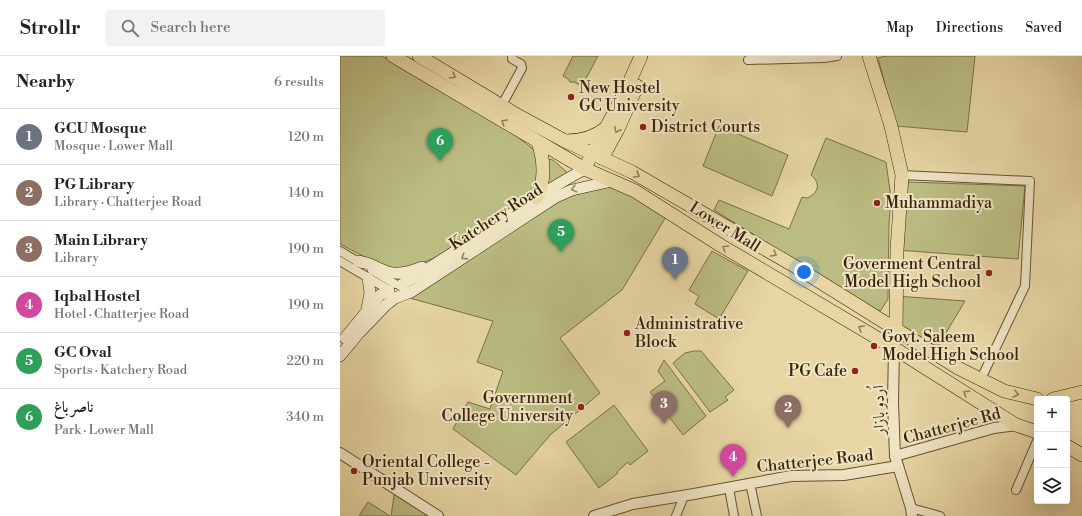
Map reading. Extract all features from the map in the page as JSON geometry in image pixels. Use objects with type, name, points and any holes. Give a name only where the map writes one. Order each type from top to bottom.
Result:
[{"type":"main road","name":"Lower Mall","points":[[393,56],[585,169],[635,191],[720,245],[894,348],[1016,425],[1034,431]]},
{"type":"main road","name":"Lower Mall","points":[[419,56],[502,106],[563,140],[632,172],[796,267],[958,368],[1004,391],[1034,398]]},
{"type":"main road","points":[[597,156],[606,128],[641,56]]},
{"type":"main road","points":[[585,169],[618,129],[650,56]]},
{"type":"main road","points":[[869,56],[891,126],[902,175],[897,250],[896,329]]},
{"type":"main road","points":[[563,140],[582,140],[596,135],[606,128]]},
{"type":"main road","points":[[536,198],[540,192],[543,172],[538,142]]},
{"type":"main road","name":"Katchery Road","points":[[340,345],[380,295],[395,290],[536,198],[585,169]]},
{"type":"main road","name":"Katchery Road","points":[[395,290],[411,292],[556,197],[572,190],[612,181]]},
{"type":"main road","points":[[358,261],[368,262],[384,271],[400,273],[414,271],[444,259]]},
{"type":"main road","points":[[786,284],[796,267]]},
{"type":"main road","points":[[366,311],[370,293],[368,278]]},
{"type":"main road","points":[[340,356],[382,308],[395,290]]},
{"type":"main road","points":[[870,313],[880,315],[886,313],[892,309],[896,303]]},
{"type":"main road","points":[[1065,396],[1082,392]]},
{"type":"main road","points":[[1070,448],[1082,455]]},
{"type":"street","points":[[502,106],[522,68],[521,64],[512,59],[512,56]]},
{"type":"street","points":[[748,60],[837,56]]},
{"type":"street","points":[[902,175],[1030,181],[1025,286],[981,379]]},
{"type":"street","points":[[340,251],[358,261],[395,290]]},
{"type":"street","points":[[340,261],[368,278],[395,290]]},
{"type":"street","name":"اُردو بازار","points":[[894,348],[893,403],[897,461],[911,512]]},
{"type":"street","name":"Chatterjee Rd","points":[[897,461],[994,428],[1016,425]]},
{"type":"street","points":[[1016,490],[1034,447]]},
{"type":"street","points":[[340,453],[438,516]]},
{"type":"street","name":"Chatterjee Road","points":[[594,516],[633,504],[791,476],[844,475],[897,461]]},
{"type":"street","points":[[750,484],[757,516]]},
{"type":"street","points":[[729,488],[734,516]]},
{"type":"street","points":[[676,516],[684,496]]},
{"type":"street","points":[[911,512],[940,516]]},
{"type":"green space","points":[[340,56],[382,56],[514,134],[533,149],[538,159],[536,192],[441,255],[401,272],[392,271],[340,244]]},
{"type":"green space","points":[[573,56],[598,56],[582,86],[574,82],[570,82],[563,76]]},
{"type":"green space","points":[[885,56],[975,56],[967,132],[896,126],[878,58]]},
{"type":"green space","points":[[719,126],[788,155],[772,196],[703,166]]},
{"type":"green space","points":[[826,138],[886,162],[891,198],[889,223],[888,299],[881,310],[876,311],[714,210],[719,200],[789,229],[802,197],[807,198],[816,191],[817,184],[811,175]]},
{"type":"green space","points":[[548,159],[553,160],[569,174],[545,187]]},
{"type":"green space","points":[[908,182],[1025,186],[1018,259],[897,250]]},
{"type":"green space","points":[[610,184],[667,215],[622,290],[560,338],[600,393],[550,435],[516,475],[453,429],[468,402],[490,409],[503,371],[477,362],[493,321],[406,297],[553,204],[574,194]]},
{"type":"green space","points":[[712,251],[748,271],[719,319],[695,304],[699,296],[689,290]]},
{"type":"green space","points":[[896,296],[965,301],[934,353],[896,329]]},
{"type":"green space","points":[[701,351],[734,390],[725,397],[728,400],[710,412],[673,363],[685,353]]},
{"type":"green space","points":[[664,360],[706,416],[683,435],[650,392],[665,381],[658,371]]},
{"type":"green space","points":[[614,405],[648,451],[630,465],[628,462],[617,472],[618,473],[599,488],[566,442]]},
{"type":"green space","points":[[395,489],[438,516],[391,516]]},
{"type":"green space","points":[[368,502],[390,516],[359,516]]},
{"type":"place","name":"New Hostel GC University","points":[[571,97]]},
{"type":"place","name":"District Courts","points":[[643,127]]},
{"type":"place","name":"ناصر باغ","points":[[440,161]]},
{"type":"place","name":"Muhammadiya","points":[[877,203]]},
{"type":"place","name":"GC Oval","points":[[561,252]]},
{"type":"place","name":"Goverment Central Model High School","points":[[989,273]]},
{"type":"place","name":"GCU Mosque","points":[[675,280]]},
{"type":"place","name":"Administrative Block","points":[[627,333]]},
{"type":"place","name":"Govt. Saleem Model High School","points":[[874,346]]},
{"type":"place","name":"PG Cafe","points":[[855,371]]},
{"type":"place","name":"Government College University","points":[[581,407]]},
{"type":"place","name":"Main Library","points":[[664,424]]},
{"type":"place","name":"PG Library","points":[[788,428]]},
{"type":"place","name":"Oriental College - Punjab University","points":[[354,471]]},
{"type":"place","name":"Iqbal Hostel","points":[[733,477]]}]
